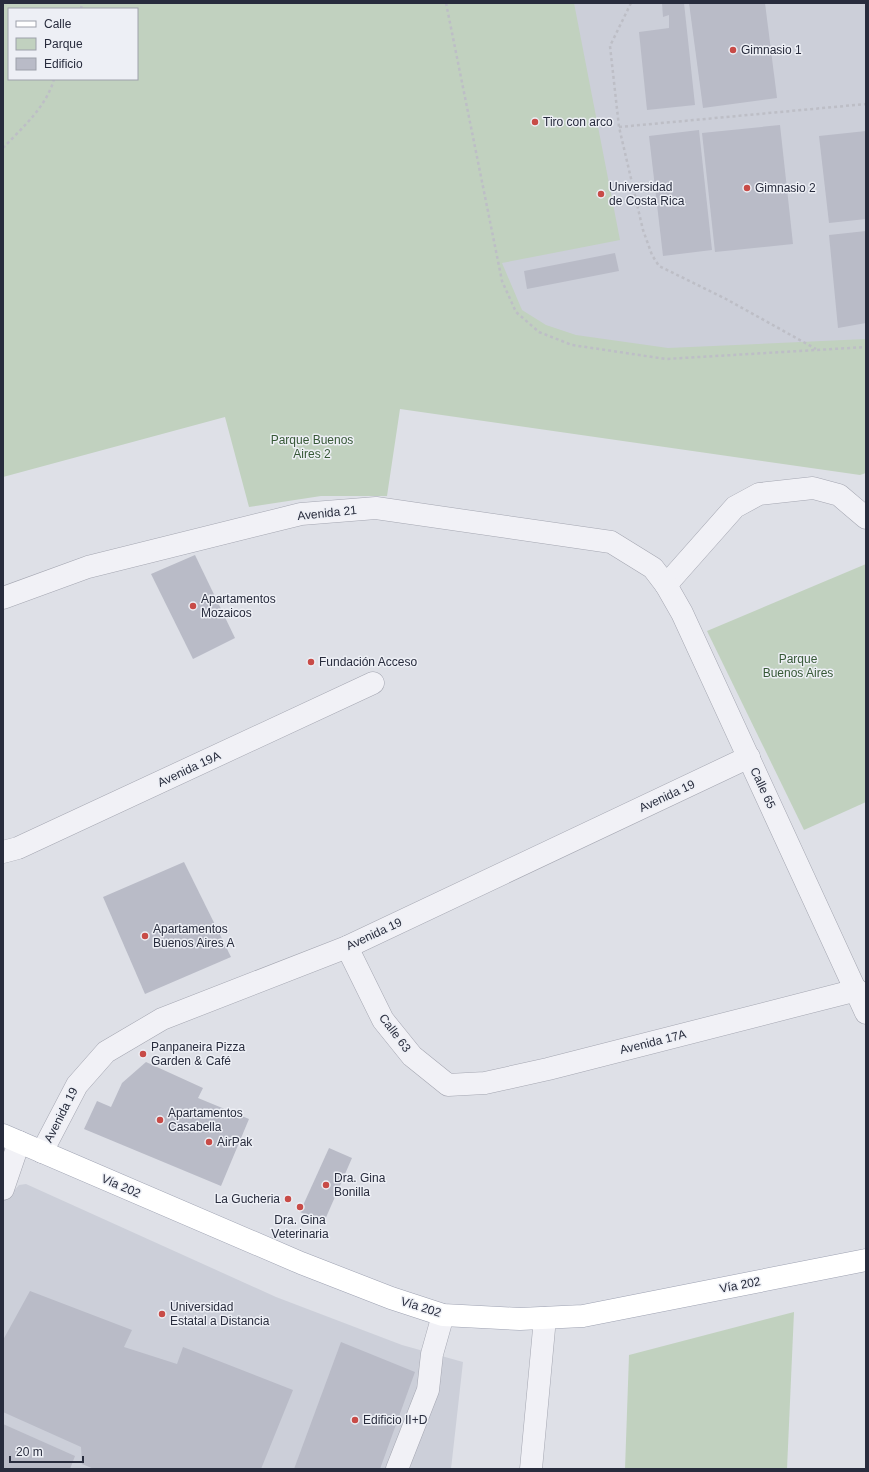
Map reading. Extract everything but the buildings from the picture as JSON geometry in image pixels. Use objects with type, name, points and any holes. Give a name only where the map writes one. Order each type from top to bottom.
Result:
[{"type":"main road","name":"Vía 202","points":[[11,1139],[301,1263],[391,1298],[443,1314],[520,1319],[583,1316],[866,1260]]},
{"type":"street","points":[[666,585],[736,507],[759,494],[813,488],[839,495],[866,518]]},
{"type":"street","name":"Avenida 21","points":[[3,598],[88,568],[301,514],[376,508],[611,542],[652,568]]},
{"type":"street","name":"Calle 65","points":[[652,568],[666,585],[682,613],[857,990],[866,1013]]},
{"type":"street","name":"Avenida 19A","points":[[3,852],[25,845],[373,684]]},
{"type":"street","name":"Avenida 19","points":[[42,1152],[77,1085],[106,1052],[162,1019],[347,947],[749,757]]},
{"type":"street","name":"Calle 63","points":[[347,947],[383,1020],[412,1056],[448,1085]]},
{"type":"street","name":"Avenida 17A","points":[[448,1085],[484,1083],[548,1069],[857,990]]},
{"type":"street","points":[[3,1189],[11,1139]]},
{"type":"street","points":[[397,1469],[428,1390],[432,1354],[443,1314]]},
{"type":"street","points":[[531,1469],[545,1318]]},
{"type":"path","points":[[446,3],[502,281],[516,312],[539,332],[572,345],[666,359],[866,347]]},
{"type":"path","points":[[630,3],[610,46],[618,127],[643,230],[652,255],[659,266],[726,299],[817,350]]},
{"type":"path","points":[[3,148],[51,92],[54,80]]},
{"type":"path","points":[[618,127],[866,104]]},
{"type":"shaded area","name":"Universidad de Costa Rica","points":[[301,3],[866,3],[866,446],[370,385]]},
{"type":"shaded area","name":"Universidad Estatal a Distancia","points":[[26,1184],[276,1297],[402,1345],[463,1362],[451,1469],[3,1469],[3,1189],[12,1193],[19,1185]]},
{"type":"green space","name":"Parque Buenos Aires 2","points":[[3,3],[574,3],[620,240],[502,263],[522,310],[546,325],[576,335],[668,348],[866,339],[866,473],[860,475],[400,409],[387,496],[321,496],[249,507],[225,417],[3,477]]},
{"type":"green space","name":"Parque Buenos Aires","points":[[866,564],[866,802],[804,830],[707,631]]},
{"type":"green space","points":[[794,1312],[787,1469],[625,1469],[629,1355]]},
{"type":"place","name":"Gimnasio 1","points":[[733,50]]},
{"type":"place","name":"Tiro con arco","points":[[535,122]]},
{"type":"place","name":"Gimnasio 2","points":[[747,188]]},
{"type":"place","name":"Universidad de Costa Rica","points":[[601,194]]},
{"type":"place","name":"Apartamentos Mozaicos","points":[[193,606]]},
{"type":"place","name":"Fundación Acceso","points":[[311,662]]},
{"type":"place","name":"Apartamentos Buenos Aires A","points":[[145,936]]},
{"type":"place","name":"Panpaneira Pizza Garden & Café","points":[[143,1054]]},
{"type":"place","name":"Apartamentos Casabella","points":[[160,1120]]},
{"type":"place","name":"AirPak","points":[[209,1142]]},
{"type":"place","name":"Dra. Gina Bonilla","points":[[326,1185]]},
{"type":"place","name":"La Gucheria","points":[[288,1199]]},
{"type":"place","name":"Dra. Gina Veterinaria","points":[[300,1207]]},
{"type":"place","name":"Universidad Estatal a Distancia","points":[[162,1314]]},
{"type":"place","name":"Edificio II+D","points":[[355,1420]]}]
